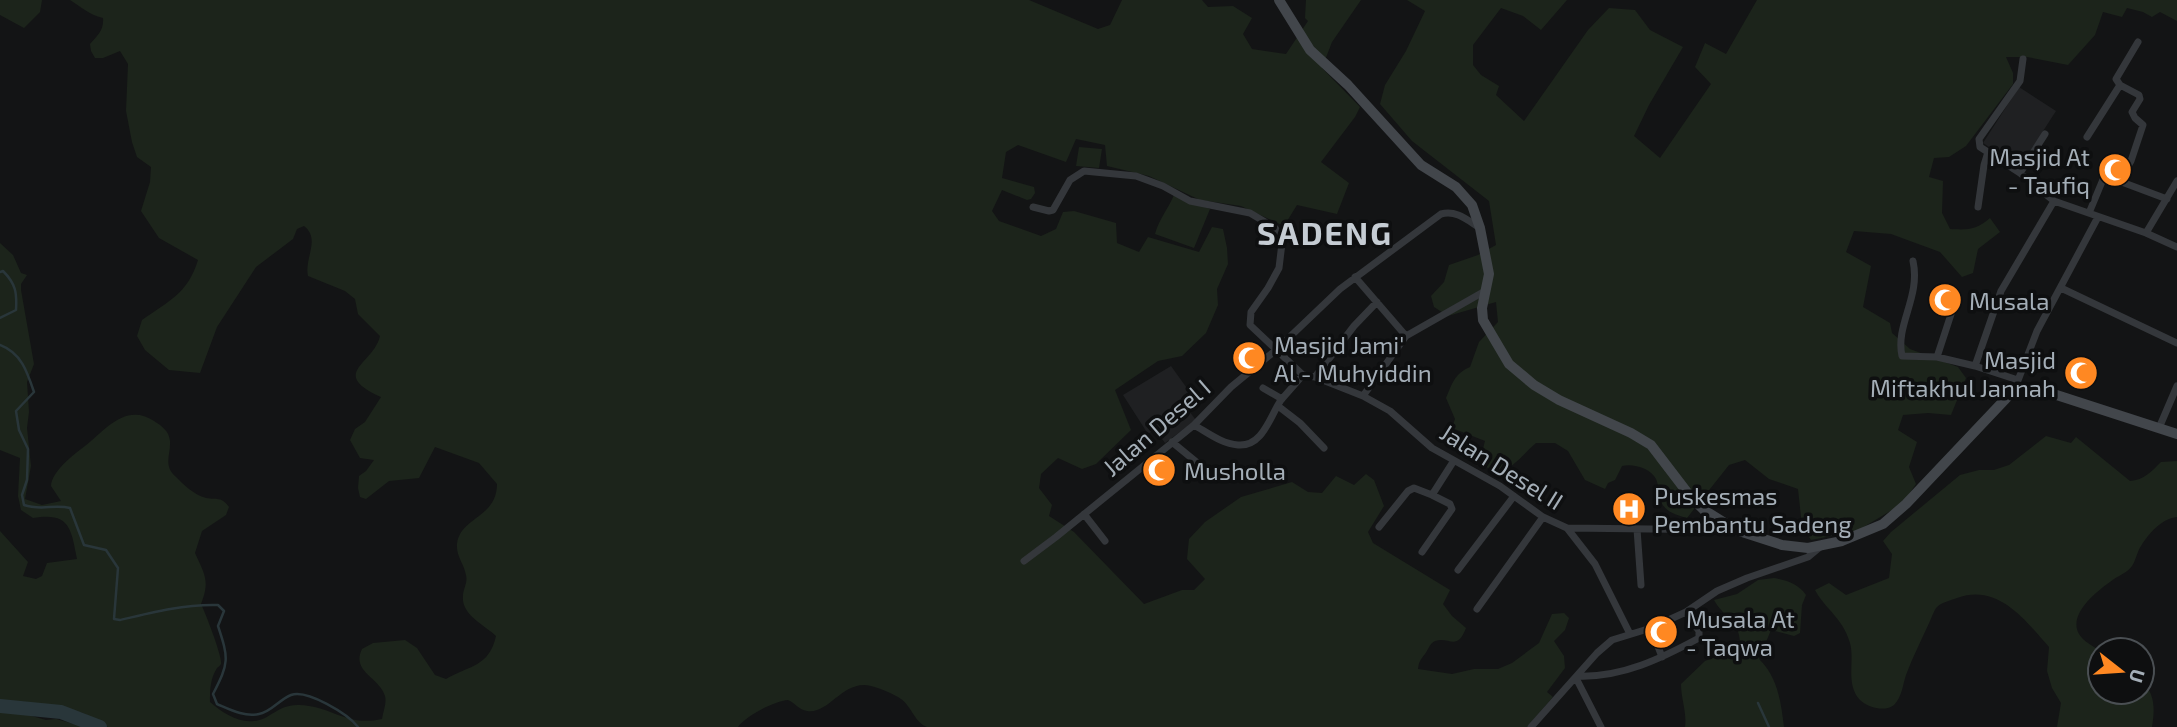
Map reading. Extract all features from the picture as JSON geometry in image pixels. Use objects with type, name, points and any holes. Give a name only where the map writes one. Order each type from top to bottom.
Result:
[{"type":"main road","points":[[1279,0],[1310,50],[1348,85],[1421,164],[1465,195],[1475,211],[1489,274],[1482,308],[1483,320],[1508,364],[1534,385],[1559,400],[1632,433],[1651,445],[1690,496],[1704,510],[1736,530],[1782,545],[1808,548],[1865,533],[1889,519],[1906,504],[2016,385],[2035,388],[2177,434]]},
{"type":"street","points":[[2119,181],[2131,162],[2143,125],[2132,111],[2140,95],[2120,85],[2116,79],[2138,42]]},
{"type":"street","points":[[2023,58],[2020,81],[1979,139],[1980,147],[2020,173],[2054,201],[2146,233],[2177,247]]},
{"type":"street","points":[[2087,137],[2120,85]]},
{"type":"street","points":[[2020,173],[2045,134]]},
{"type":"street","points":[[1978,208],[1988,152]]},
{"type":"street","points":[[1032,207],[1053,210],[1070,180],[1084,171],[1136,176],[1190,201],[1241,211],[1266,223],[1280,235],[1282,243],[1279,268],[1249,319],[1250,325],[1303,375],[1280,403],[1257,439],[1244,445],[1222,441],[1194,425]]},
{"type":"street","points":[[2089,213],[2104,177],[2112,183],[2119,181],[2167,199]]},
{"type":"street","points":[[2146,233],[2177,181]]},
{"type":"street","points":[[1975,366],[2001,291],[2054,201]]},
{"type":"street","name":"Jalan Desel I","points":[[1024,561],[1194,425],[1231,387],[1276,350],[1355,277],[1441,214],[1457,213],[1480,228]]},
{"type":"street","points":[[1913,261],[1916,280],[1901,340],[1904,357],[1937,358],[1975,366],[2016,385],[2029,347],[2098,217]]},
{"type":"street","points":[[1355,277],[1406,336]]},
{"type":"street","points":[[2061,288],[2177,343]]},
{"type":"street","points":[[1363,396],[1406,336],[1485,291]]},
{"type":"street","points":[[1937,358],[1956,299]]},
{"type":"street","points":[[1315,377],[1354,326],[1377,302]]},
{"type":"street","name":"Jalan Desel II","points":[[1303,375],[1363,396],[1390,411],[1432,448],[1453,462],[1478,473],[1543,517],[1567,528],[1736,530]]},
{"type":"street","points":[[2159,428],[2177,386]]},
{"type":"street","points":[[1263,388],[1324,448]]},
{"type":"street","points":[[1172,442],[1200,465]]},
{"type":"street","points":[[1432,495],[1453,462]]},
{"type":"street","points":[[1379,527],[1408,491],[1414,488],[1450,504],[1452,509],[1422,552]]},
{"type":"street","points":[[1458,570],[1514,496]]},
{"type":"street","points":[[1084,514],[1105,541]]},
{"type":"street","points":[[1477,609],[1543,517]]},
{"type":"street","points":[[1567,528],[1595,564],[1630,634]]},
{"type":"street","points":[[1637,530],[1641,585]]},
{"type":"street","points":[[1531,727],[1597,653],[1612,640],[1651,628],[1686,612],[1717,591],[1808,557],[1821,546]]},
{"type":"street","points":[[1577,677],[1620,671],[1662,657],[1699,638],[1699,631],[1686,612]]},
{"type":"street","points":[[1651,628],[1662,657]]},
{"type":"street","points":[[1577,677],[1601,727]]},
{"type":"shaded area","points":[[0,0],[42,0],[40,12],[24,28],[0,15]]},
{"type":"shaded area","points":[[70,0],[1029,0],[1098,29],[1110,25],[1122,0],[1202,0],[1208,7],[1233,6],[1252,18],[1243,34],[1252,49],[1286,54],[1308,21],[1305,18],[1306,0],[1361,0],[1332,42],[1322,68],[1360,107],[1321,162],[1349,183],[1337,214],[1297,205],[1284,226],[1241,206],[1200,200],[1149,176],[1107,166],[1105,145],[1076,139],[1066,162],[1018,145],[1006,152],[1002,178],[1034,187],[1035,193],[1027,200],[1002,190],[992,211],[999,221],[1041,236],[1056,229],[1063,212],[1074,211],[1116,223],[1117,243],[1139,252],[1148,237],[1199,252],[1212,227],[1223,229],[1227,248],[1228,264],[1217,289],[1218,305],[1206,333],[1182,356],[1158,361],[1115,390],[1131,430],[1096,464],[1082,469],[1058,458],[1041,474],[1039,488],[1052,505],[1049,516],[1074,532],[1144,604],[1182,590],[1194,590],[1205,579],[1187,559],[1189,539],[1205,522],[1241,497],[1292,482],[1308,492],[1322,493],[1336,476],[1354,485],[1366,474],[1374,480],[1384,506],[1368,532],[1373,543],[1450,590],[1443,604],[1466,628],[1456,641],[1433,642],[1418,669],[1452,674],[1474,669],[1498,669],[1512,663],[1539,643],[1552,614],[1564,613],[1569,618],[1565,630],[1554,641],[1564,656],[1565,668],[1547,692],[1553,697],[1527,727],[927,727],[919,722],[905,702],[898,697],[878,688],[861,685],[844,692],[815,711],[804,710],[788,700],[775,703],[754,714],[738,727],[108,727],[83,713],[27,702],[0,700],[0,531],[28,562],[23,576],[36,579],[42,576],[47,563],[77,559],[73,538],[66,524],[54,517],[33,518],[21,510],[18,496],[20,458],[0,450],[0,243],[13,255],[21,273],[27,275],[21,284],[21,290],[34,364],[27,382],[27,428],[31,466],[25,499],[42,505],[61,501],[51,486],[59,469],[116,420],[134,415],[154,421],[167,432],[170,441],[169,468],[178,479],[197,494],[221,500],[229,507],[226,515],[202,531],[195,553],[205,578],[201,604],[221,660],[211,685],[210,702],[215,706],[230,716],[248,721],[260,720],[292,705],[311,706],[358,720],[382,719],[385,696],[360,663],[362,649],[373,643],[405,640],[417,648],[435,675],[446,679],[483,660],[489,654],[496,636],[470,614],[463,603],[466,578],[457,544],[465,528],[491,504],[497,484],[479,463],[435,447],[419,478],[389,481],[366,499],[360,497],[359,476],[374,460],[360,458],[350,440],[355,429],[365,422],[381,397],[365,389],[356,375],[380,336],[358,314],[355,299],[345,291],[308,276],[312,243],[309,231],[304,226],[297,229],[293,239],[256,267],[217,327],[200,373],[169,370],[145,350],[137,336],[142,320],[182,289],[194,272],[198,260],[159,238],[141,211],[150,182],[151,167],[137,157],[132,142],[126,111],[128,64],[120,51],[103,58],[95,58],[90,44],[101,29],[103,18],[89,13]]},
{"type":"shaded area","points":[[1407,0],[1567,0],[1541,30],[1523,16],[1501,8],[1473,45],[1473,65],[1481,75],[1499,86],[1496,95],[1524,121],[1588,30],[1609,8],[1635,10],[1650,30],[1683,47],[1634,136],[1660,158],[1711,84],[1695,67],[1705,43],[1726,54],[1757,0],[2177,0],[2177,21],[2160,12],[2152,17],[2127,8],[2122,17],[2103,12],[2095,35],[2068,65],[2027,57],[2006,57],[2013,73],[2013,84],[1966,146],[1949,157],[1934,158],[1929,177],[1943,181],[1942,213],[1950,229],[1972,228],[1990,218],[2000,232],[1978,249],[1973,273],[1962,277],[1940,252],[1891,234],[1854,231],[1846,252],[1871,266],[1863,307],[1890,323],[1892,333],[1910,349],[1958,367],[1966,378],[1951,415],[1903,415],[1898,430],[1917,442],[1909,467],[1916,484],[1902,504],[1857,531],[1811,540],[1802,526],[1798,489],[1769,479],[1745,460],[1729,465],[1687,518],[1665,507],[1660,500],[1654,475],[1641,467],[1622,466],[1615,480],[1608,483],[1605,489],[1585,480],[1568,451],[1555,443],[1536,443],[1517,462],[1498,470],[1479,464],[1485,441],[1452,428],[1455,419],[1446,398],[1457,376],[1470,367],[1479,342],[1498,322],[1496,302],[1448,316],[1434,307],[1431,296],[1444,282],[1449,265],[1478,255],[1496,245],[1489,201],[1412,141],[1380,104],[1385,85],[1406,51],[1425,11]]},
{"type":"shaded area","points":[[2019,87],[2056,111],[2020,167],[1983,143]]},
{"type":"shaded area","points":[[1079,147],[1102,149],[1099,168],[1076,166]]},
{"type":"shaded area","points":[[1174,195],[1210,209],[1194,248],[1155,234]]},
{"type":"shaded area","points":[[1171,366],[1194,398],[1185,406],[1196,420],[1165,443],[1155,429],[1148,434],[1123,395]]},
{"type":"shaded area","points":[[2046,436],[2071,443],[2076,437],[2130,481],[2144,477],[2161,462],[2177,461],[2177,517],[2161,524],[2152,532],[2144,541],[2130,568],[2087,602],[2077,618],[2076,626],[2086,641],[2086,706],[2153,706],[2152,727],[2057,727],[2061,703],[2052,688],[2047,671],[2049,647],[2009,607],[1985,596],[1957,598],[1937,607],[1894,705],[1882,709],[1872,707],[1863,703],[1855,694],[1847,634],[1815,590],[1829,583],[1846,595],[1889,578],[1892,554],[1883,541],[1891,532],[1960,475],[2009,465]]},
{"type":"shaded area","points":[[1774,578],[1792,583],[1806,595],[1802,605],[1800,633],[1794,636],[1771,630],[1759,659],[1774,682],[1784,727],[1685,727],[1681,684],[1705,661],[1739,647],[1740,639],[1736,627],[1714,600],[1737,594],[1758,580]]},
{"type":"shaded area","points":[[0,712],[21,713],[46,720],[56,719],[85,727],[0,727]]},
{"type":"waterway","points":[[0,272],[3,271],[7,276],[16,294],[16,310],[0,318]]},
{"type":"waterway","points":[[0,345],[18,358],[26,370],[34,392],[16,411],[19,430],[28,449],[27,480],[22,495],[24,505],[70,508],[84,545],[106,550],[118,568],[114,619],[181,607],[218,605],[224,611],[218,626],[226,661],[213,694],[217,704],[253,715],[263,713],[287,697],[298,694],[327,704],[358,727]]},
{"type":"waterway","points":[[1758,703],[1769,727]]},
{"type":"waterway","points":[[0,706],[61,712],[100,727]]},
{"type":"place","name":"Masjid At - Taufiq","points":[[2115,170]]},
{"type":"place","name":"Musala","points":[[1945,300]]},
{"type":"place","name":"Masjid Jami' Al - Muhyiddin","points":[[1249,358]]},
{"type":"place","name":"Masjid Miftakhul Jannah","points":[[2081,373]]},
{"type":"place","name":"Musholla","points":[[1159,470]]},
{"type":"place","name":"Puskesmas Pembantu Sadeng","points":[[1629,509]]},
{"type":"place","name":"Musala At - Taqwa","points":[[1661,632]]},
{"type":"district","name":"SADENG","points":[[1325,232]]}]
